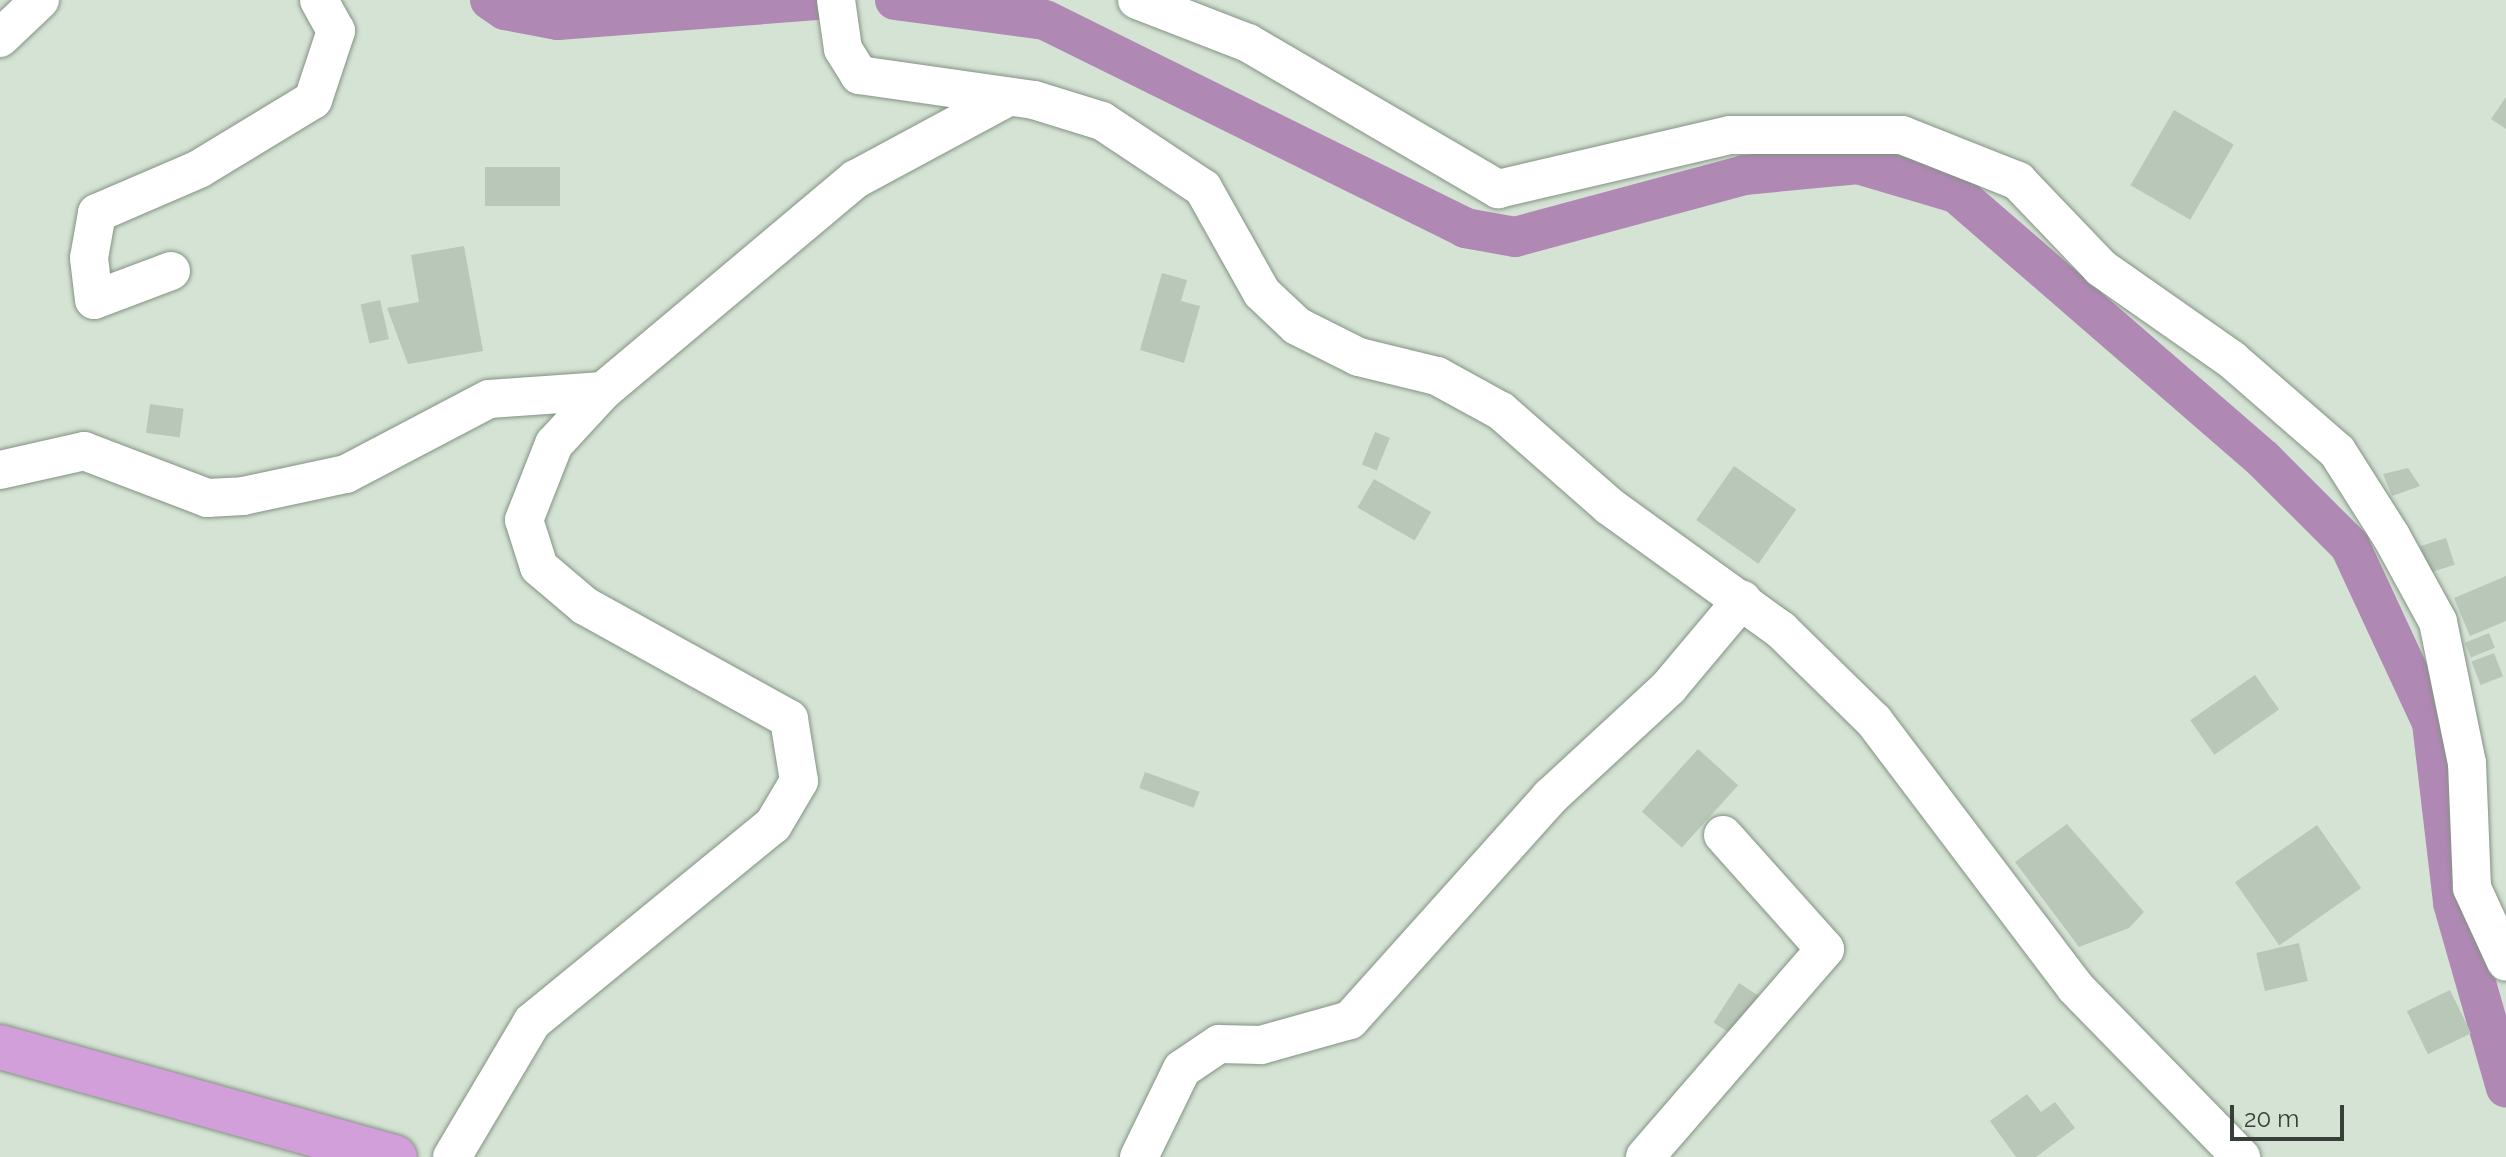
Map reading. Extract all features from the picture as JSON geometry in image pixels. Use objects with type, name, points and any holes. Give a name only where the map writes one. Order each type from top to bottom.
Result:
[{"type":"main road","points":[[0,1047],[395,1157]]},
{"type":"street","points":[[0,38],[40,0]]},
{"type":"street","points":[[171,271],[94,300],[89,258],[97,213],[199,169],[313,100],[336,31],[319,0]]},
{"type":"street","points":[[1137,0],[1248,43],[1498,189],[1730,135],[1902,135],[2018,181],[2101,268],[2231,359],[2337,451],[2384,524],[2438,622],[2467,763],[2472,888],[2506,962]]},
{"type":"street","points":[[838,10],[843,49],[859,75],[1003,100],[1034,100],[1102,121],[1203,188],[1262,293],[1297,326],[1359,357],[1437,376],[1501,411],[1609,506],[1742,600],[1874,721],[2075,987],[2241,1157]]},
{"type":"street","points":[[452,1157],[532,1022],[773,825],[799,781],[789,719],[585,606],[539,567],[524,520],[554,444],[603,391],[856,179],[1003,100]]},
{"type":"street","points":[[0,470],[84,451],[207,498],[243,496],[346,474],[489,399],[603,391]]},
{"type":"street","points":[[1139,1157],[1182,1069],[1219,1044],[1261,1045],[1350,1020],[1550,797],[1669,687],[1742,600]]},
{"type":"street","points":[[1645,1157],[1825,949],[1723,835]]},
{"type":"building","points":[[2506,97],[2506,129],[2491,119]]},
{"type":"building","points":[[2174,110],[2234,144],[2190,220],[2130,185]]},
{"type":"building","points":[[485,167],[560,167],[560,206],[485,206]]},
{"type":"building","points":[[464,246],[483,351],[408,364],[387,308],[419,302],[411,255]]},
{"type":"building","points":[[1162,273],[1187,280],[1181,301],[1200,306],[1184,363],[1140,350]]},
{"type":"building","points":[[380,300],[389,339],[370,343],[361,304]]},
{"type":"building","points":[[150,404],[184,409],[180,437],[146,433]]},
{"type":"building","points":[[1375,432],[1390,438],[1377,470],[1362,464]]},
{"type":"building","points":[[1734,466],[1796,510],[1758,564],[1696,520]]},
{"type":"building","points":[[2408,468],[2420,486],[2392,496],[2383,474]]},
{"type":"building","points":[[1374,479],[1431,512],[1415,541],[1358,508]]},
{"type":"building","points":[[2446,538],[2455,565],[2429,573],[2420,546]]},
{"type":"building","points":[[2506,576],[2506,621],[2470,636],[2454,598]]},
{"type":"building","points":[[2489,633],[2495,648],[2471,658],[2465,643]]},
{"type":"building","points":[[2494,653],[2503,676],[2481,685],[2472,662]]},
{"type":"building","points":[[2255,675],[2279,709],[2214,755],[2190,720]]},
{"type":"building","points":[[1698,749],[1738,785],[1682,848],[1642,811]]},
{"type":"building","points":[[1145,772],[1200,792],[1194,808],[1139,788]]},
{"type":"building","points":[[2067,824],[2144,912],[2129,928],[2079,947],[2015,862]]},
{"type":"building","points":[[2317,825],[2361,888],[2279,945],[2235,882]]},
{"type":"building","points":[[2299,943],[2308,981],[2265,991],[2256,953]]},
{"type":"building","points":[[1739,983],[1762,998],[1736,1037],[1713,1022]]},
{"type":"building","points":[[2450,990],[2471,1033],[2428,1054],[2407,1011]]},
{"type":"building","points":[[2027,1094],[2041,1112],[2055,1102],[2075,1128],[2036,1157],[2016,1157],[1990,1121]]},
{"type":"waterway","points":[[490,0],[505,10],[558,20],[816,0]]},
{"type":"waterway","points":[[895,0],[1045,20],[1465,228],[1515,237],[1744,175],[1858,164],[1956,193],[2263,459],[2350,546],[2432,723],[2453,903],[2506,1088]]}]
